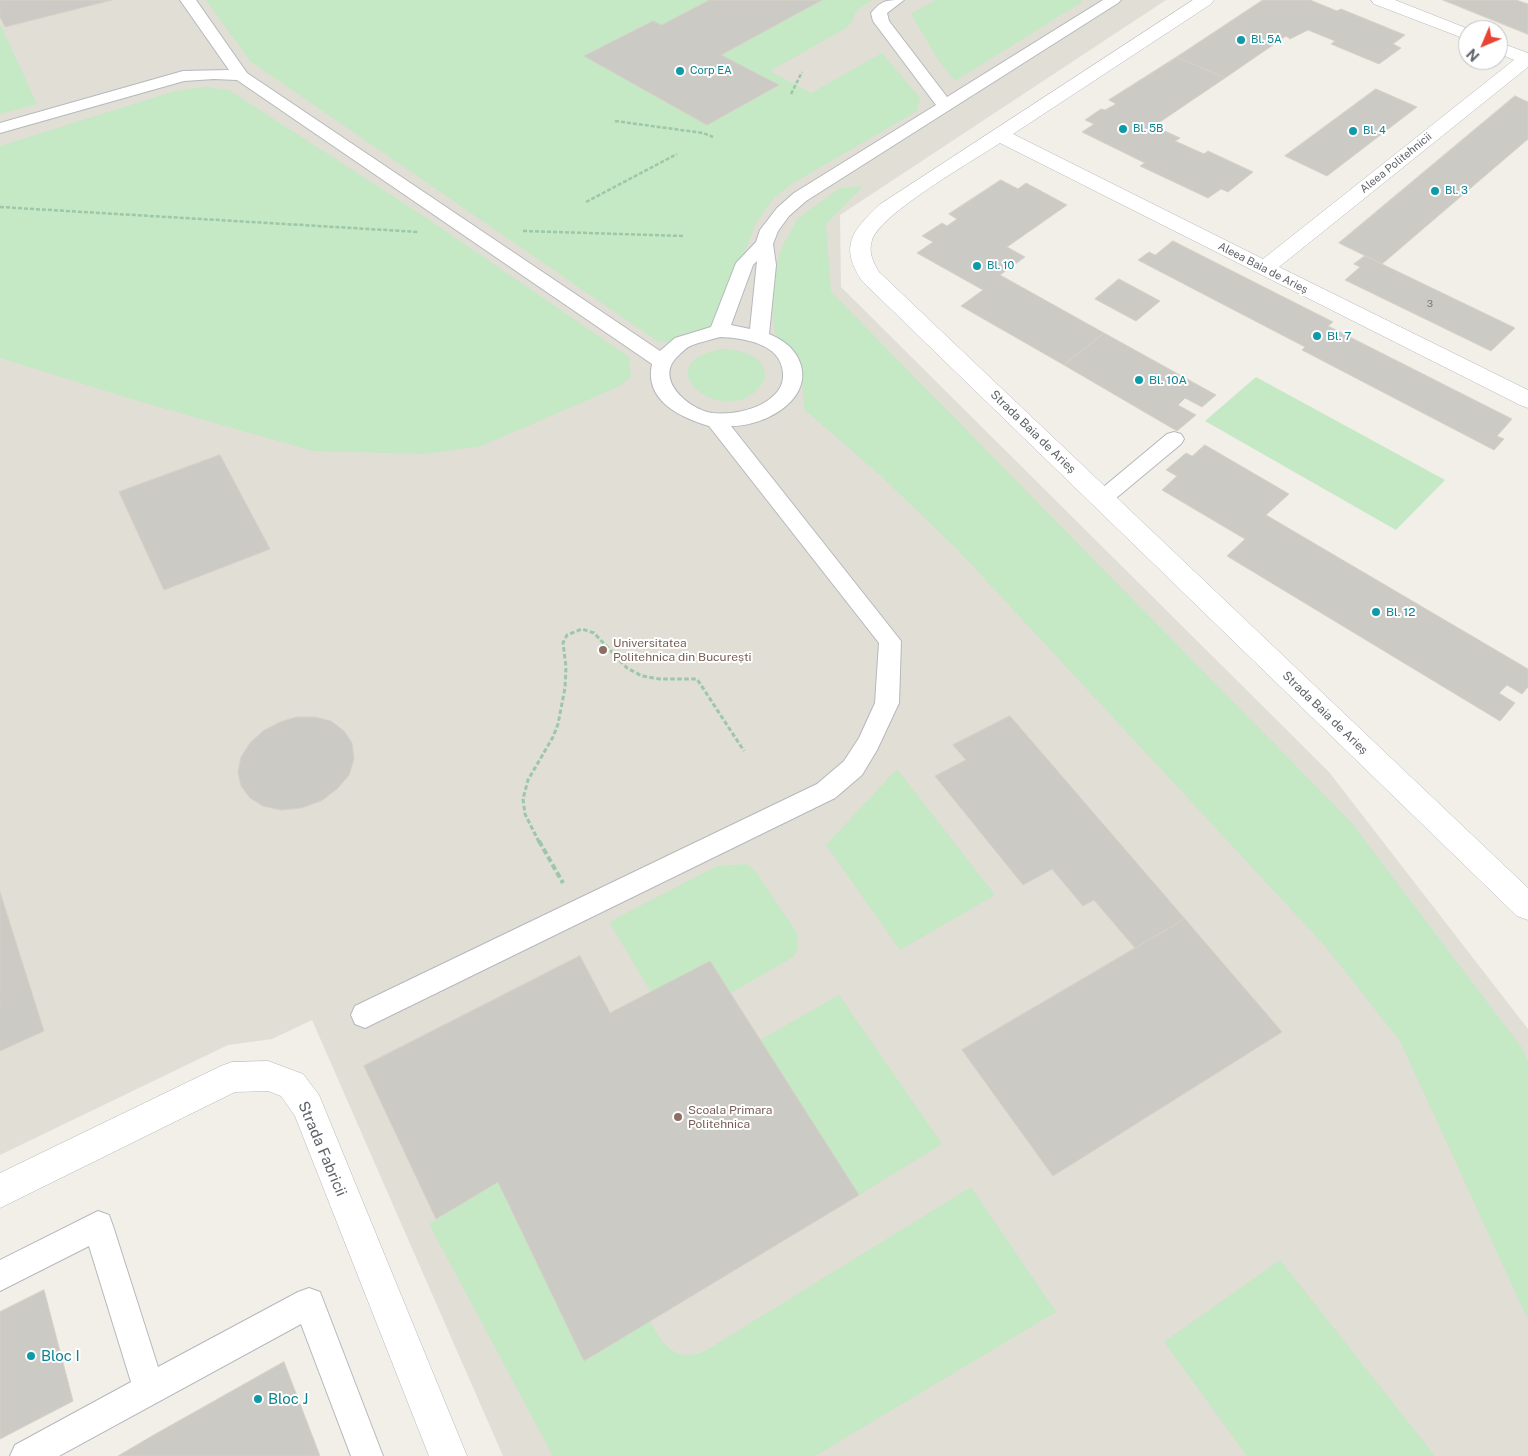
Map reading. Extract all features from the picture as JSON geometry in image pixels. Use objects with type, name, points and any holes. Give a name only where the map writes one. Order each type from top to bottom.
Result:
[{"type":"street","name":"Strada Baia de Arieș","points":[[1205,0],[886,209],[864,233],[860,255],[870,276],[1528,907]]},
{"type":"street","points":[[1392,2],[1458,31]]},
{"type":"street","name":"Aleea Politehnicii","points":[[1264,268],[1528,59],[1508,51]]},
{"type":"street","name":"Aleea Baia de Arieș","points":[[999,135],[1528,400]]},
{"type":"street","name":"Strada Fabricii","points":[[0,1191],[232,1076],[268,1076],[292,1085],[306,1106],[448,1456]]},
{"type":"lane","points":[[188,0],[241,76],[662,361]]},
{"type":"lane","points":[[896,0],[884,6],[878,13],[880,21],[945,106]]},
{"type":"lane","points":[[719,331],[745,263],[764,244],[769,230],[783,212],[800,197],[1105,3]]},
{"type":"lane","points":[[0,128],[183,76],[214,74],[241,76]]},
{"type":"lane","points":[[759,336],[767,266],[764,244]]},
{"type":"lane","points":[[719,331],[733,331],[759,336],[774,344],[785,354],[792,366],[793,379],[788,392],[778,404],[748,417],[716,420],[692,415],[678,407],[666,396],[659,379],[662,361],[671,350],[684,340],[701,334],[719,331]]},
{"type":"lane","points":[[365,1015],[581,912],[826,791],[853,768],[868,743],[887,703],[890,641],[716,420]]},
{"type":"lane","points":[[1102,499],[1174,439]]},
{"type":"lane","points":[[0,1276],[98,1226],[149,1389]]},
{"type":"lane","points":[[26,1456],[309,1303],[367,1456]]},
{"type":"path","points":[[791,94],[802,72]]},
{"type":"path","points":[[615,121],[713,137]]},
{"type":"path","points":[[586,202],[677,154]]},
{"type":"path","points":[[0,207],[422,232]]},
{"type":"path","points":[[515,232],[684,236]]},
{"type":"path","points":[[581,912],[523,811],[525,788],[530,773],[554,736],[563,699],[566,665],[562,644],[565,637],[584,629],[594,631],[627,668],[637,673],[654,678],[697,679],[744,751]]},
{"type":"shaded area","name":"Universitatea Politehnica din București","points":[[0,0],[1166,0],[840,215],[841,287],[1329,772],[1528,1029],[1528,1456],[503,1456],[312,1020],[272,1039],[228,1045],[0,1155]]},
{"type":"green space","points":[[206,0],[710,0],[661,25],[652,21],[584,56],[707,125],[779,86],[721,55],[822,0],[873,0],[854,15],[852,22],[846,28],[770,71],[811,93],[882,53],[920,98],[917,111],[790,185],[774,198],[756,223],[716,326],[683,335],[670,343],[657,341],[250,61]]},
{"type":"green space","points":[[935,0],[1081,0],[1082,2],[955,81],[937,58],[911,14]]},
{"type":"green space","points":[[0,24],[37,104],[0,114]]},
{"type":"green space","points":[[205,87],[229,90],[428,219],[629,357],[631,377],[618,387],[481,446],[425,454],[313,451],[138,401],[0,358],[0,146],[175,91]]},
{"type":"green space","points":[[863,186],[826,224],[831,292],[1351,822],[1522,1048],[1528,1062],[1528,1320],[1400,1041],[1325,946],[957,549],[881,476],[804,409],[803,386],[799,368],[790,352],[775,335],[771,279],[783,245],[798,218],[840,188]]},
{"type":"green space","points":[[723,349],[740,351],[751,355],[760,362],[765,372],[761,386],[743,399],[726,401],[710,398],[696,389],[689,378],[689,366],[700,356]]},
{"type":"green space","points":[[1256,377],[1445,480],[1396,530],[1205,421]]},
{"type":"green space","points":[[897,769],[995,895],[900,950],[826,845]]},
{"type":"green space","points":[[747,864],[756,872],[797,933],[797,951],[793,957],[731,993],[710,961],[651,992],[609,922],[717,866]]},
{"type":"green space","points":[[839,995],[942,1144],[859,1195],[760,1040]]},
{"type":"green space","points":[[498,1182],[585,1361],[650,1321],[660,1338],[671,1350],[686,1355],[705,1351],[971,1187],[1056,1312],[815,1456],[553,1456],[429,1224]]},
{"type":"green space","points":[[1280,1260],[1435,1456],[1247,1456],[1164,1342]]},
{"type":"building","points":[[0,0],[112,0],[5,27],[0,17]]},
{"type":"building","name":"Corp EA","points":[[710,0],[822,0],[721,55],[779,85],[707,125],[584,56],[653,21],[661,25]]},
{"type":"building","name":"Bl. 5A","points":[[1263,0],[1310,0],[1337,11],[1341,9],[1405,35],[1393,44],[1401,48],[1379,64],[1331,44],[1335,41],[1308,30],[1290,39],[1286,36],[1225,78],[1177,57]]},
{"type":"building","points":[[1443,0],[1516,0],[1528,4],[1528,34],[1508,26],[1508,20],[1493,20]]},
{"type":"building","name":"Bl. 5B","points":[[1177,57],[1225,78],[1154,126],[1180,138],[1175,141],[1204,154],[1208,151],[1253,172],[1228,192],[1221,189],[1208,198],[1140,166],[1145,163],[1082,132],[1094,124],[1085,120],[1101,109],[1105,110],[1116,104],[1109,100]]},
{"type":"building","name":"Bl. 4","points":[[1376,89],[1417,107],[1327,176],[1285,156]]},
{"type":"building","name":"Bl. 3","points":[[1515,96],[1528,102],[1528,139],[1382,264],[1339,243]]},
{"type":"building","name":"Bl. 10","points":[[1001,180],[1018,189],[1026,183],[1067,205],[1007,247],[1025,257],[1000,275],[1104,333],[1064,365],[961,306],[983,290],[917,253],[933,242],[922,236],[942,223],[947,226],[957,219],[949,214]]},
{"type":"building","name":"Bl. 7","points":[[1173,241],[1333,322],[1328,326],[1512,419],[1497,436],[1504,439],[1494,450],[1302,350],[1305,347],[1138,260],[1149,252],[1155,255]]},
{"type":"building","points":[[1365,256],[1515,328],[1491,351],[1345,280],[1360,267],[1354,264]]},
{"type":"building","points":[[1119,279],[1160,301],[1136,321],[1095,299]]},
{"type":"building","name":"Bl. 10A","points":[[1104,333],[1216,395],[1202,407],[1185,398],[1178,405],[1196,415],[1177,431],[1064,365]]},
{"type":"building","name":"Bl. 12","points":[[1205,445],[1289,494],[1266,515],[1528,669],[1528,687],[1522,694],[1507,685],[1499,693],[1515,703],[1500,721],[1227,556],[1245,539],[1162,490],[1177,476],[1166,470],[1186,453],[1192,456]]},
{"type":"building","points":[[220,455],[270,549],[164,590],[119,492]]},
{"type":"building","points":[[1010,716],[1185,919],[1135,948],[1094,900],[1083,906],[1052,869],[1023,885],[935,776],[966,760],[953,745]]},
{"type":"building","points":[[297,717],[315,717],[331,721],[344,731],[352,743],[354,759],[349,775],[337,789],[321,801],[301,808],[281,810],[263,806],[250,798],[241,786],[238,772],[241,757],[250,743],[263,731],[280,722]]},
{"type":"building","points":[[0,892],[44,1031],[0,1051]]},
{"type":"building","points":[[1185,919],[1282,1032],[1053,1176],[962,1050]]},
{"type":"building","points":[[580,956],[610,1013],[710,961],[859,1195],[584,1361],[498,1182],[436,1219],[364,1066]]},
{"type":"building","name":"Bloc I","points":[[44,1290],[73,1401],[0,1439],[0,1312]]},
{"type":"building","name":"Bloc J","points":[[284,1362],[320,1456],[118,1456],[152,1436]]},
{"type":"place","name":"Bl. 5A","points":[[1241,40]]},
{"type":"place","name":"Corp EA","points":[[680,71]]},
{"type":"place","name":"Bl. 5B","points":[[1123,129]]},
{"type":"place","name":"Bl. 4","points":[[1353,131]]},
{"type":"place","name":"Bl. 3","points":[[1435,191]]},
{"type":"place","name":"Bl. 10","points":[[977,266]]},
{"type":"place","name":"Bl. 7","points":[[1317,336]]},
{"type":"place","name":"Bl. 10A","points":[[1139,380]]},
{"type":"place","name":"Bl. 12","points":[[1376,612]]},
{"type":"place","name":"Universitatea Politehnica din București","points":[[603,650]]},
{"type":"place","name":"Scoala Primara Politehnica","points":[[678,1117]]},
{"type":"place","name":"Bloc I","points":[[31,1356]]},
{"type":"place","name":"Bloc J","points":[[258,1399]]}]
